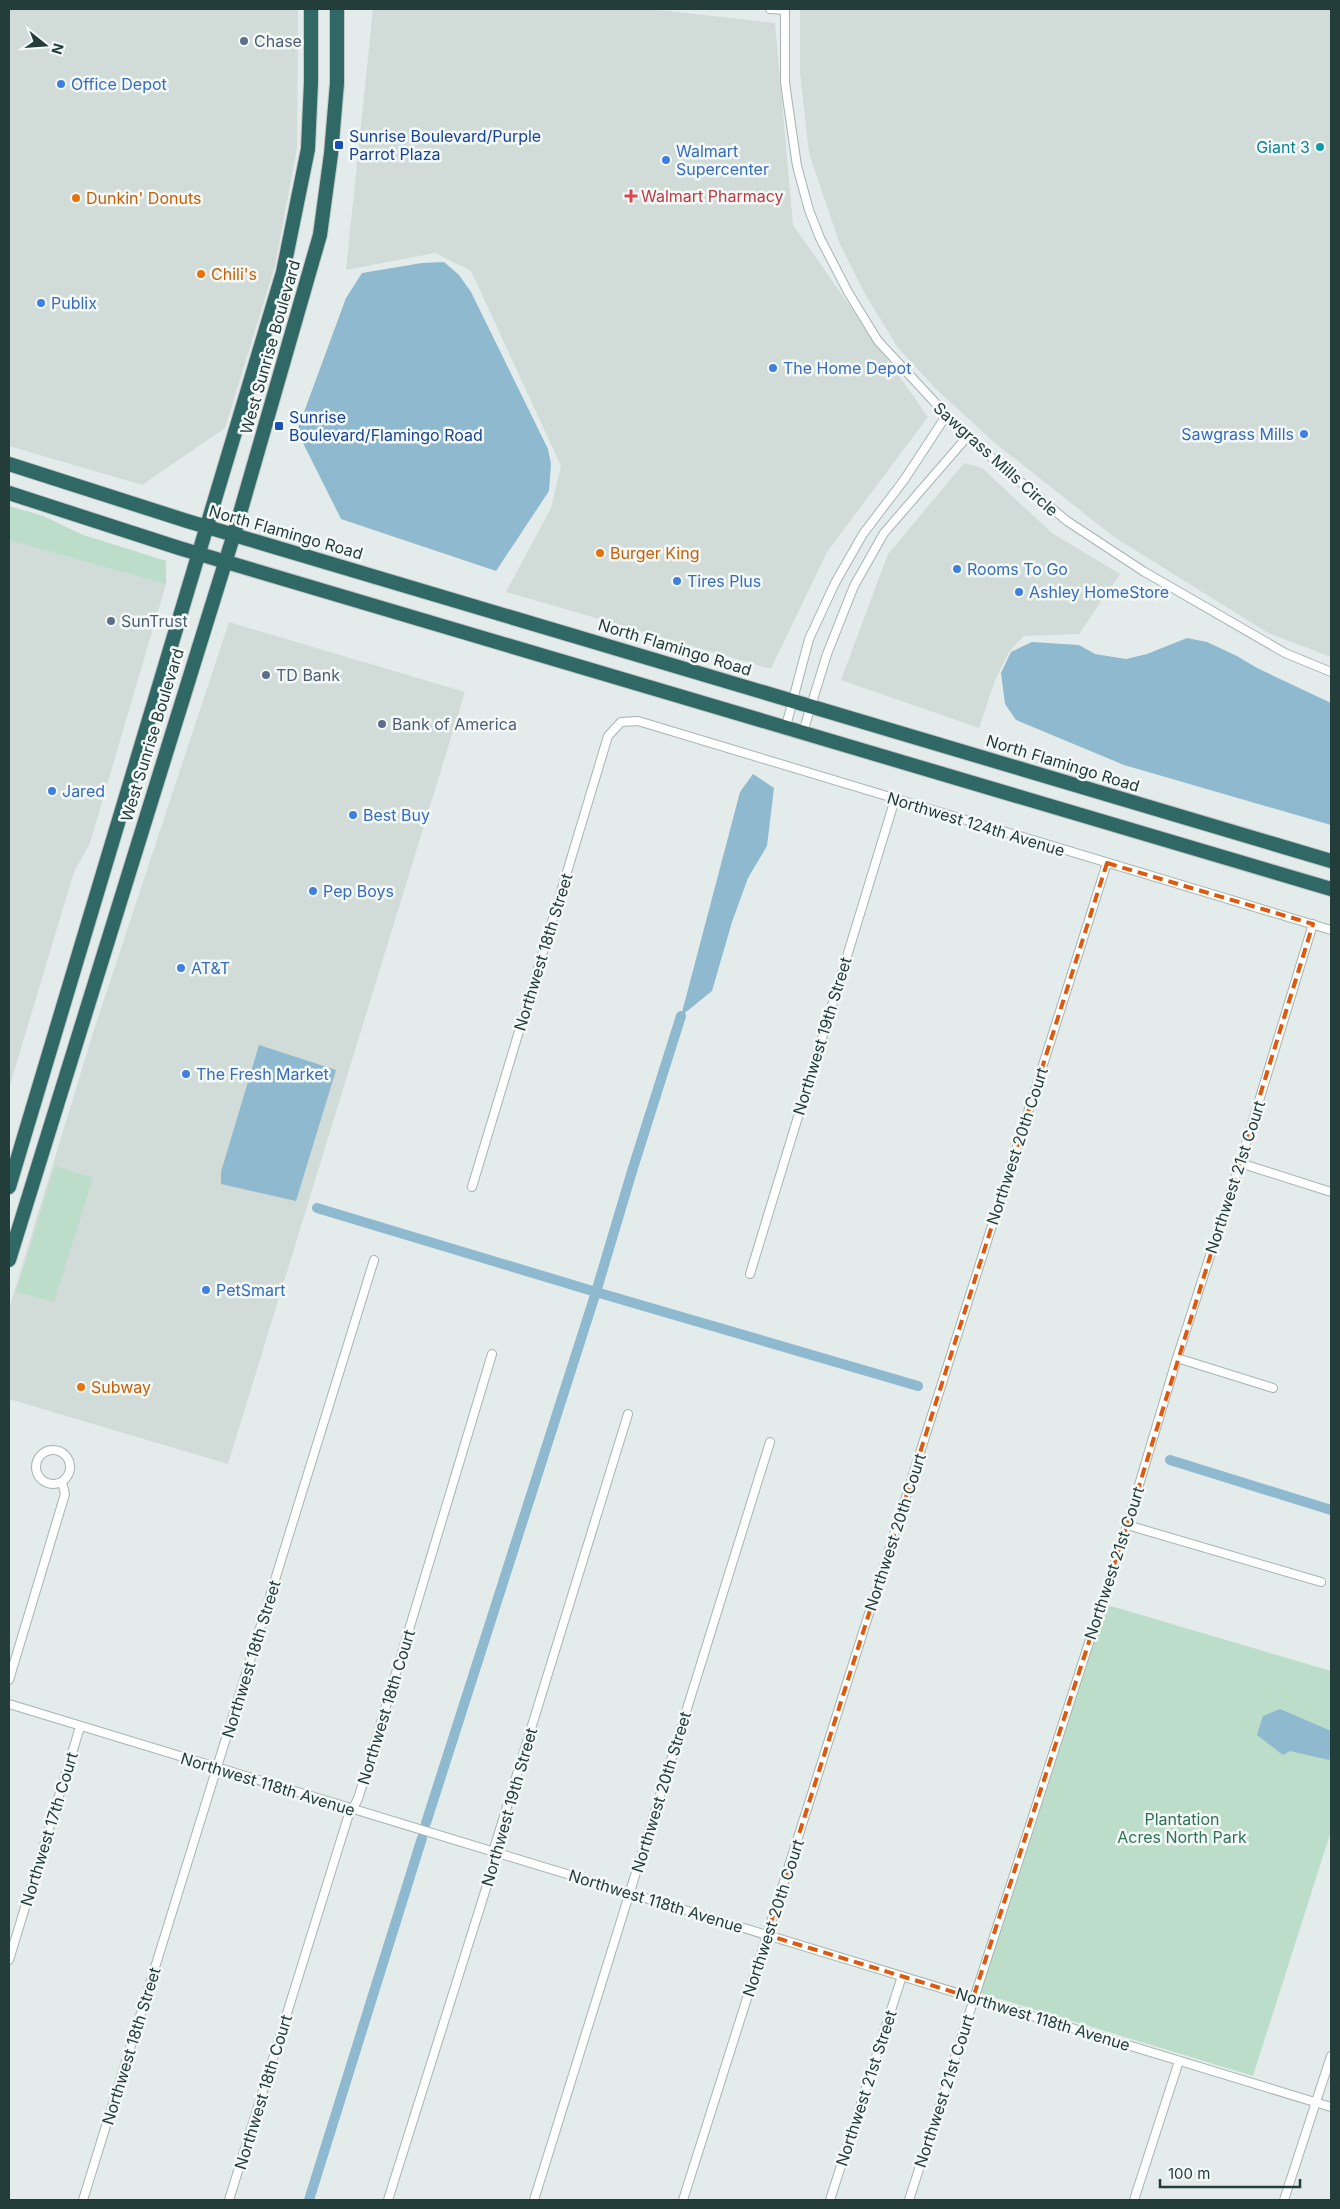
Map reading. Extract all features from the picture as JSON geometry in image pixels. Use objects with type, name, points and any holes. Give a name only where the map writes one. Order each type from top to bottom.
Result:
[{"type":"highway","name":"West Sunrise Boulevard","points":[[9,1187],[283,272],[308,150],[311,82],[311,9]]},
{"type":"highway","name":"West Sunrise Boulevard","points":[[9,1260],[234,534],[320,235],[331,154],[337,83],[337,9]]},
{"type":"highway","name":"North Flamingo Road","points":[[9,464],[207,527],[1331,861]]},
{"type":"highway","points":[[9,494],[199,554],[786,726],[1331,889]]},
{"type":"street","points":[[770,9],[785,10]]},
{"type":"street","name":"Sawgrass Mills Circle","points":[[785,10],[786,82],[792,136],[797,166],[809,210],[820,238],[848,292],[878,341],[967,437],[1067,521],[1143,572],[1285,653],[1331,672]]},
{"type":"street","points":[[786,726],[809,639],[835,583],[863,534],[904,480],[946,416]]},
{"type":"street","points":[[804,732],[827,654],[854,586],[884,533],[967,437]]},
{"type":"street","name":"Northwest 124th Avenue","points":[[621,722],[638,721],[1331,930]]},
{"type":"street","name":"Northwest 18th Street","points":[[472,1187],[608,736],[621,722]]},
{"type":"street","name":"Northwest 19th Street","points":[[750,1274],[895,799]]},
{"type":"street","name":"Northwest 20th Court","points":[[683,2200],[1107,863]]},
{"type":"street","name":"Northwest 21st Court","points":[[909,2200],[1127,1525],[1177,1358],[1240,1163],[1313,924]]},
{"type":"street","points":[[1240,1163],[1331,1192]]},
{"type":"street","name":"Northwest 18th Street","points":[[83,2200],[374,1260]]},
{"type":"street","name":"Northwest 18th Court","points":[[229,2200],[348,1817],[358,1799],[492,1354]]},
{"type":"street","points":[[1177,1358],[1273,1388]]},
{"type":"street","name":"Northwest 19th Street","points":[[388,2200],[494,1863],[493,1852],[628,1414]]},
{"type":"street","name":"Northwest 20th Street","points":[[534,2200],[770,1442]]},
{"type":"street","points":[[56,1450],[67,1456],[71,1467],[67,1478],[62,1482],[52,1484],[38,1476],[36,1465],[40,1455],[44,1452],[56,1450]]},
{"type":"street","points":[[9,1680],[65,1494],[62,1482]]},
{"type":"street","points":[[1127,1525],[1321,1582]]},
{"type":"street","name":"Northwest 118th Avenue","points":[[9,1704],[1331,2107]]},
{"type":"street","name":"Northwest 17th Court","points":[[9,1960],[80,1727]]},
{"type":"street","name":"Northwest 21st Street","points":[[830,2200],[902,1976]]},
{"type":"street","points":[[1284,2200],[1331,2056]]},
{"type":"street","points":[[1134,2200],[1179,2060]]},
{"type":"highlighted area","points":[[1107,863],[1313,924],[1127,1525],[973,1998],[767,1935]]},
{"type":"shaded area","points":[[9,9],[298,9],[297,148],[275,266],[225,428],[142,485],[9,446]]},
{"type":"shaded area","points":[[373,9],[651,9],[775,23],[793,225],[928,417],[827,552],[771,669],[506,592],[551,508],[561,466],[471,271],[435,253],[346,270]]},
{"type":"shaded area","name":"Sawgrass Mills","points":[[800,9],[1331,9],[1331,657],[1268,633],[1114,537],[995,443],[938,391],[898,348],[865,294],[839,242],[809,153],[800,73]]},
{"type":"shaded area","points":[[964,463],[982,468],[1052,533],[1120,574],[1079,634],[1024,636],[1018,642],[1009,652],[995,680],[979,728],[841,680],[888,554]]},
{"type":"shaded area","points":[[9,506],[43,516],[83,535],[166,561],[166,584],[90,843],[74,872],[10,1085]]},
{"type":"shaded area","points":[[229,622],[465,692],[228,1464],[9,1399],[9,1309],[92,1036]]},
{"type":"green space","points":[[9,506],[43,516],[83,535],[166,561],[166,584],[9,540]]},
{"type":"green space","points":[[55,1166],[93,1178],[54,1302],[16,1292]]},
{"type":"green space","name":"Plantation Acres North Park","points":[[1104,1604],[1331,1671],[1331,1831],[1253,2076],[980,1993]]},
{"type":"water","points":[[444,262],[459,275],[471,292],[548,449],[551,464],[549,491],[496,571],[341,519],[297,431],[346,298],[362,273],[422,263]]},
{"type":"water","points":[[1187,638],[1207,642],[1331,703],[1331,825],[1124,765],[1016,720],[1005,704],[1001,673],[1011,652],[1032,642],[1079,645],[1095,654],[1126,659],[1147,654]]},
{"type":"water","points":[[753,774],[774,788],[767,846],[748,878],[732,922],[712,991],[681,1016],[740,792]]},
{"type":"water","points":[[259,1045],[336,1070],[296,1201],[221,1184],[221,1172]]},
{"type":"water","points":[[1280,1709],[1331,1731],[1331,1757],[1329,1760],[1290,1751],[1283,1755],[1257,1735],[1263,1716]]},
{"type":"waterway","points":[[426,1823],[596,1292],[681,1016]]},
{"type":"waterway","points":[[317,1208],[918,1386]]},
{"type":"waterway","points":[[1170,1460],[1331,1510]]},
{"type":"waterway","points":[[309,2200],[422,1838]]},
{"type":"place","name":"Chase","points":[[244,41]]},
{"type":"place","name":"Office Depot","points":[[61,84]]},
{"type":"place","name":"Sunrise Boulevard/Purple Parrot Plaza","points":[[339,145]]},
{"type":"place","name":"Giant 3","points":[[1320,147]]},
{"type":"place","name":"Walmart Supercenter","points":[[666,160]]},
{"type":"place","name":"Walmart Pharmacy","points":[[631,196]]},
{"type":"place","name":"Dunkin' Donuts","points":[[76,198]]},
{"type":"place","name":"Chili's","points":[[201,274]]},
{"type":"place","name":"Publix","points":[[41,303]]},
{"type":"place","name":"The Home Depot","points":[[773,368]]},
{"type":"place","name":"Sunrise Boulevard/Flamingo Road","points":[[279,426]]},
{"type":"place","name":"Sawgrass Mills","points":[[1304,434]]},
{"type":"place","name":"Burger King","points":[[600,553]]},
{"type":"place","name":"Rooms To Go","points":[[957,569]]},
{"type":"place","name":"Tires Plus","points":[[677,581]]},
{"type":"place","name":"Ashley HomeStore","points":[[1019,592]]},
{"type":"place","name":"SunTrust","points":[[111,621]]},
{"type":"place","name":"TD Bank","points":[[266,675]]},
{"type":"place","name":"Bank of America","points":[[382,724]]},
{"type":"place","name":"Jared","points":[[52,791]]},
{"type":"place","name":"Best Buy","points":[[353,815]]},
{"type":"place","name":"Pep Boys","points":[[313,891]]},
{"type":"place","name":"AT&T","points":[[181,968]]},
{"type":"place","name":"The Fresh Market","points":[[186,1074]]},
{"type":"place","name":"PetSmart","points":[[206,1290]]},
{"type":"place","name":"Subway","points":[[81,1387]]}]
